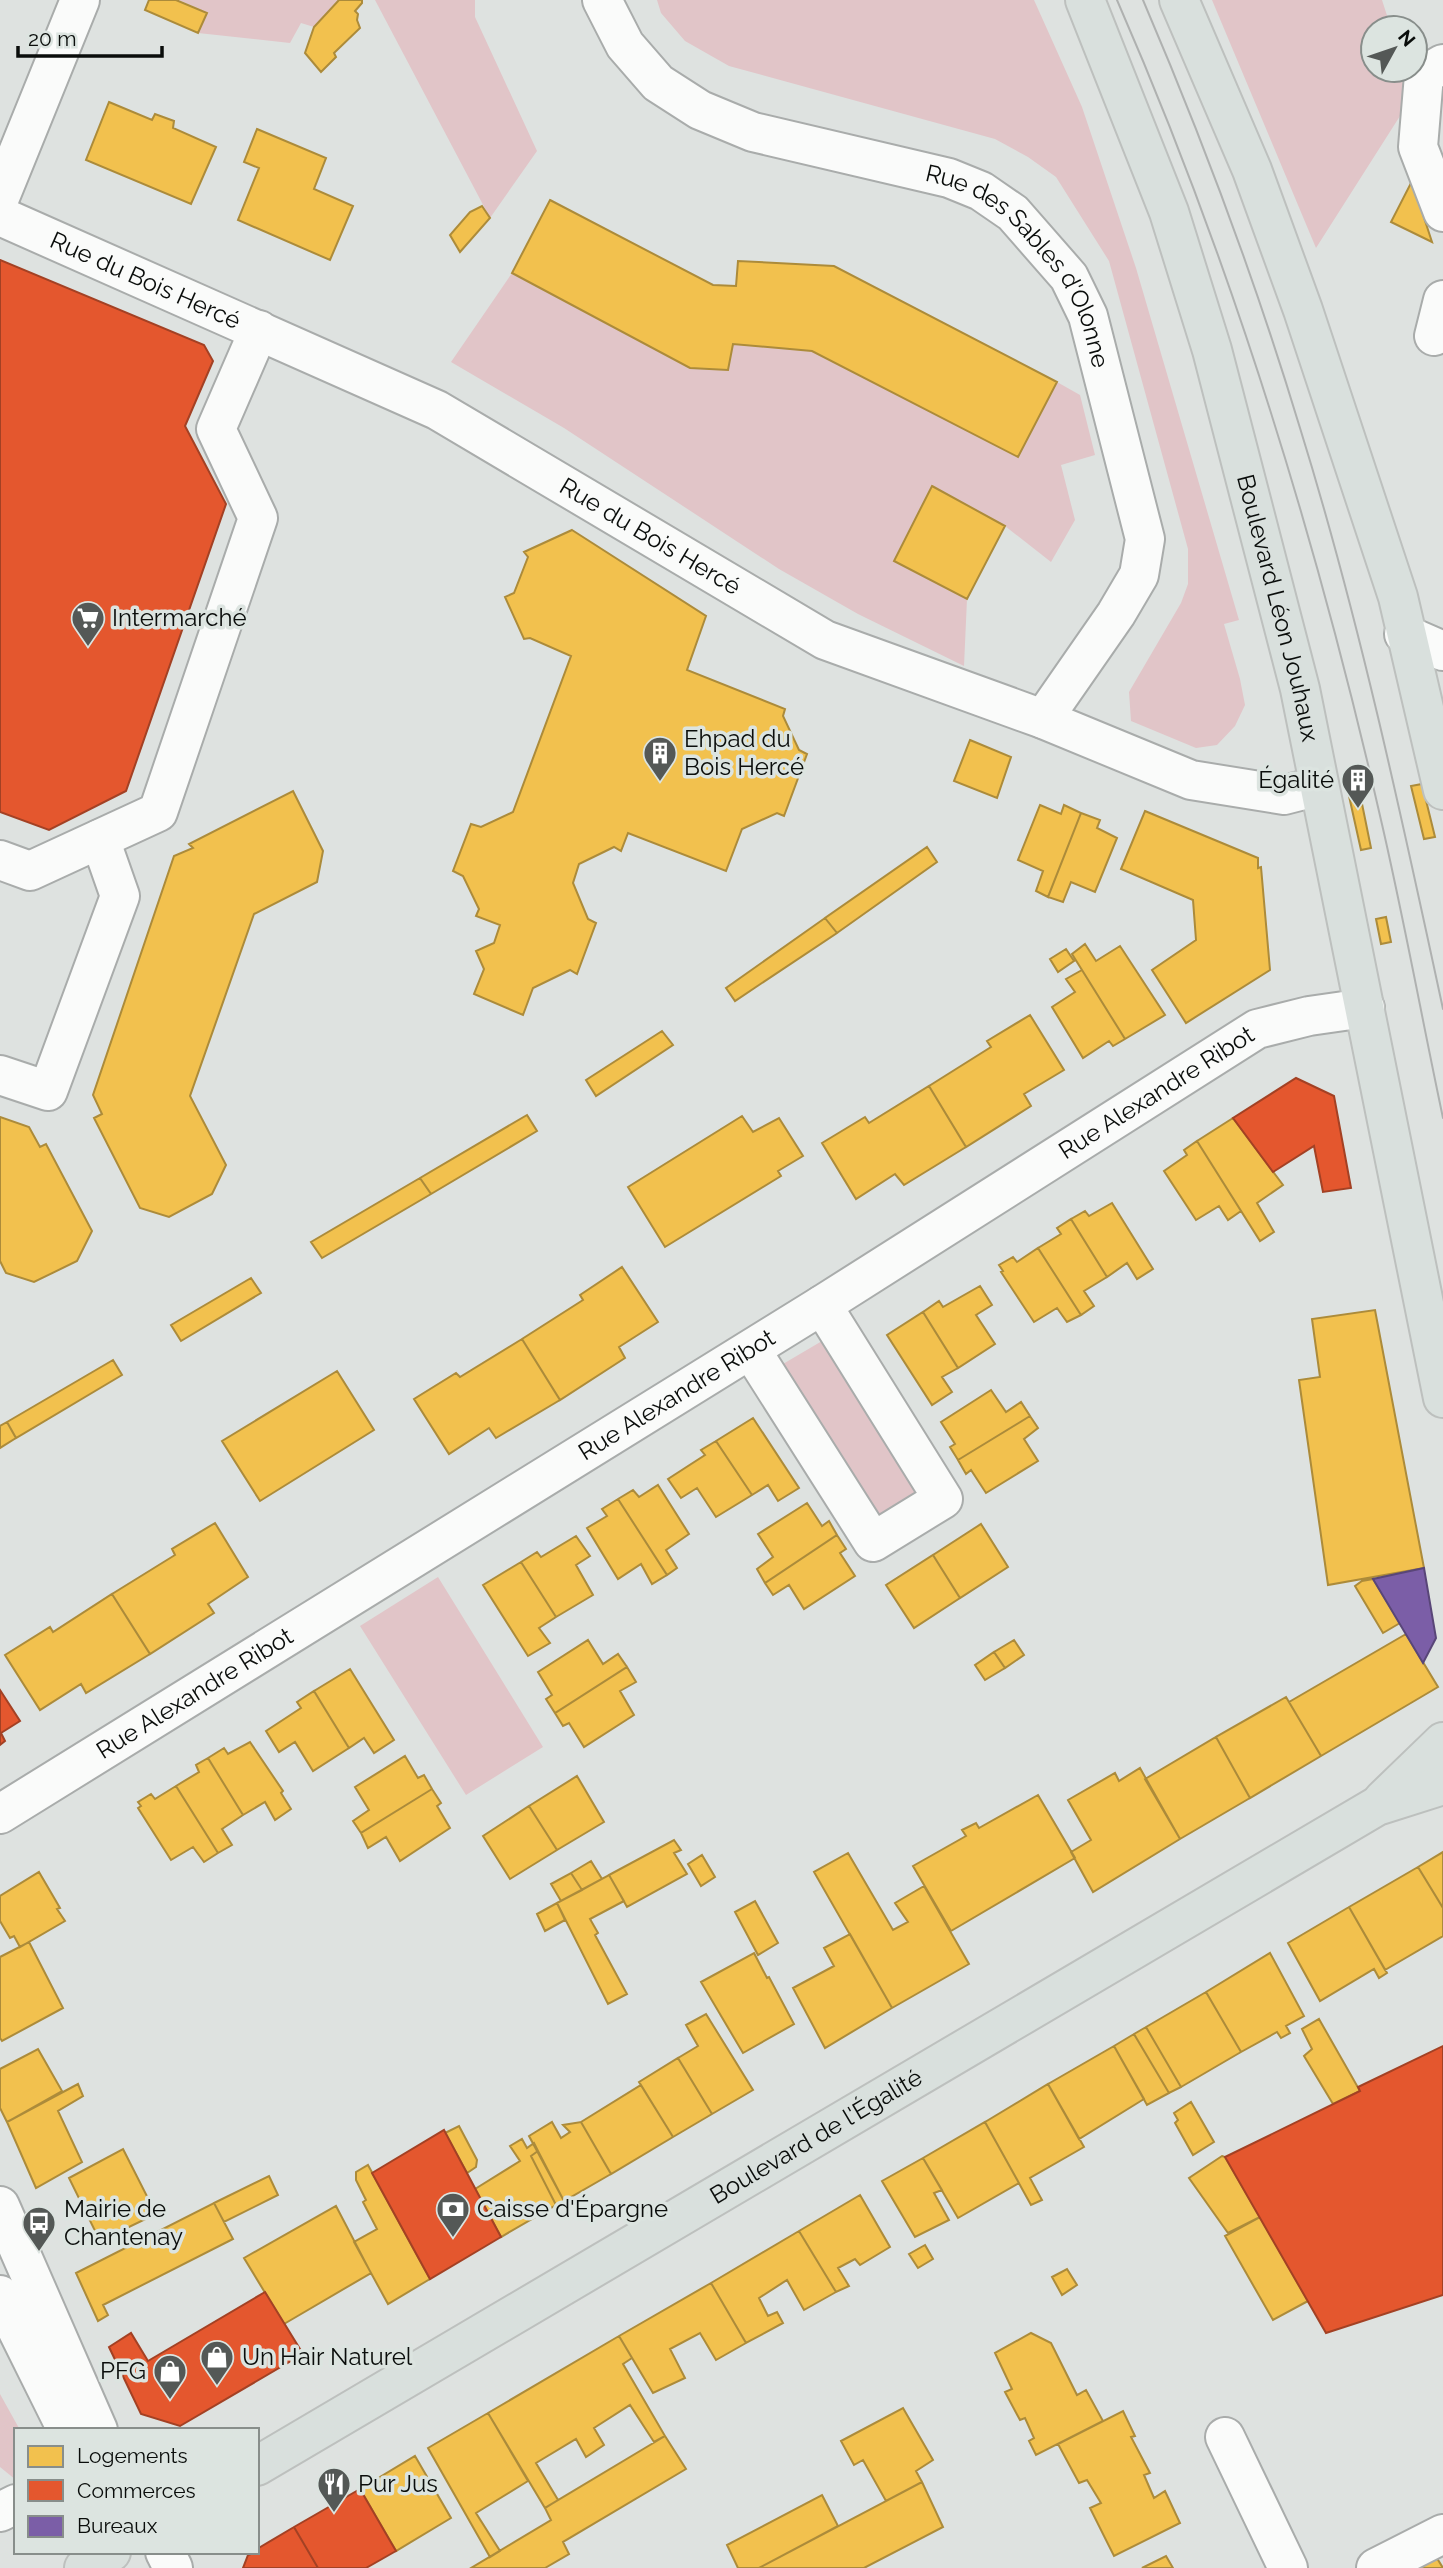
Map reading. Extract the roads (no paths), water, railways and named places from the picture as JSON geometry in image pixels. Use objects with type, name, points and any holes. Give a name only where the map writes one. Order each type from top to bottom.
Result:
[{"type":"main road","name":"Boulevard Léon Jouhaux","points":[[1086,0],[1169,212],[1212,350],[1300,689],[1443,1398]]},
{"type":"main road","points":[[1179,0],[1252,170],[1303,310],[1398,597],[1405,634],[1441,768]]},
{"type":"main road","name":"Boulevard de l'Égalité","points":[[1377,1806],[1443,1742]]},
{"type":"main road","name":"Boulevard de l'Égalité","points":[[259,2465],[1377,1806],[1443,1785]]},
{"type":"main road","points":[[84,2568],[108,2554]]},
{"type":"street","points":[[0,197],[80,0]]},
{"type":"street","name":"Rue des Sables d'Olonne","points":[[602,0],[633,55],[659,83],[700,110],[753,132],[949,178],[981,191],[1013,213],[1069,277],[1088,316],[1145,539],[1139,575],[1043,719]]},
{"type":"street","points":[[1443,64],[1424,75],[1418,147],[1443,212]]},
{"type":"street","name":"Rue du Bois Hercé","points":[[0,216],[438,410],[825,640],[1043,719],[1191,780],[1284,795],[1320,786]]},
{"type":"street","points":[[0,860],[30,870],[158,812],[258,518],[216,429],[259,330]]},
{"type":"street","points":[[1405,634],[1443,651]]},
{"type":"street","points":[[0,1075],[48,1091],[120,895],[100,839]]},
{"type":"street","name":"Rue Alexandre Ribot","points":[[0,1814],[751,1350],[1257,1029],[1309,1016],[1365,1008]]},
{"type":"street","points":[[751,1350],[873,1542],[943,1499],[822,1305]]},
{"type":"street","points":[[0,2206],[98,2428]]},
{"type":"street","points":[[0,2295],[66,2428]]},
{"type":"street","points":[[1225,2437],[1288,2568]]},
{"type":"street","points":[[1376,2568],[1443,2534]]},
{"type":"tram line","points":[[1117,0],[1198,200],[1234,301],[1300,507],[1356,715],[1381,820],[1443,1118]]},
{"type":"tram line","points":[[1143,0],[1187,105],[1247,265],[1321,500],[1378,717],[1443,1009]]},
{"type":"place","name":"Intermarché","points":[[88,648]]},
{"type":"place","name":"Ehpad du Bois Hercé","points":[[660,783]]},
{"type":"place","name":"Égalité","points":[[1358,810]]},
{"type":"place","name":"Caisse d'Épargne","points":[[453,2239]]},
{"type":"place","name":"Mairie de Chantenay","points":[[39,2253]]},
{"type":"place","name":"Un Hair Naturel","points":[[217,2387]]},
{"type":"place","name":"PFG","points":[[170,2401]]},
{"type":"place","name":"Pur Jus","points":[[334,2514]]}]
